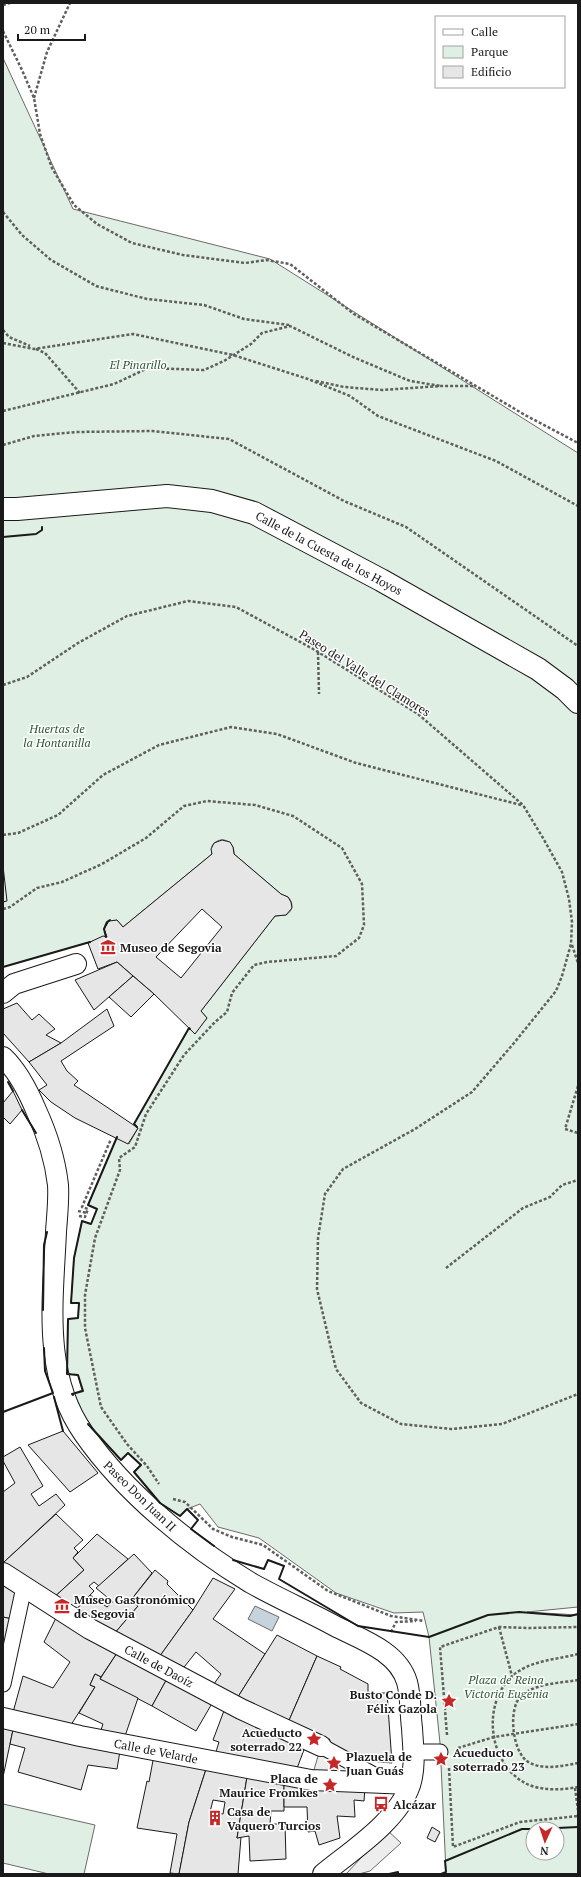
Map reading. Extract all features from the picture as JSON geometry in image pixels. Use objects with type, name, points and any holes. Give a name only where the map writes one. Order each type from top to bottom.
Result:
[{"type":"main road","name":"Calle de la Cuesta de los Hoyos","points":[[3,509],[167,496],[212,501],[254,513],[381,580],[538,669],[565,689],[578,702]]},
{"type":"street","points":[[3,993],[14,984],[76,964]]},
{"type":"street","name":"Paseo Don Juan II","points":[[3,1057],[9,1063],[29,1093],[52,1150],[58,1188],[53,1340],[60,1388],[68,1407],[82,1432],[116,1475],[180,1535],[252,1583],[382,1650],[394,1660],[403,1672],[407,1683],[414,1752],[413,1771],[410,1784],[401,1803],[389,1817],[375,1831],[323,1874]]},
{"type":"street","name":"Calle de Daoíz","points":[[3,1573],[90,1629],[241,1710],[321,1746]]},
{"type":"street","points":[[3,1684],[24,1587]]},
{"type":"street","name":"Calle de Velarde","points":[[3,1718],[80,1736],[311,1780],[389,1783]]},
{"type":"street","points":[[321,1746],[389,1783],[410,1784]]},
{"type":"street","points":[[414,1752],[444,1752]]},
{"type":"path","points":[[3,5],[10,3]]},
{"type":"path","points":[[34,98],[47,52],[70,3]]},
{"type":"path","points":[[3,31],[34,98],[40,134],[52,168],[74,205],[97,224],[132,243],[183,255],[245,263],[268,260],[290,264],[354,314],[525,415],[578,443]]},
{"type":"path","points":[[3,212],[22,235],[51,260],[96,286],[146,299],[204,305],[244,319],[290,326],[353,357],[410,381],[441,386]]},
{"type":"path","points":[[3,411],[114,384],[148,368],[204,370],[234,355],[262,333],[290,326]]},
{"type":"path","points":[[3,330],[9,337],[44,353],[80,393]]},
{"type":"path","points":[[3,343],[34,349],[133,334],[234,355],[308,379],[350,396],[378,416],[496,461],[578,506]]},
{"type":"path","points":[[308,379],[344,387],[382,390],[441,386],[477,386]]},
{"type":"path","points":[[3,445],[34,436],[76,432],[152,431],[229,439],[344,501],[406,528],[578,646]]},
{"type":"path","name":"Paseo del Valle del Clamores","points":[[3,686],[27,677],[78,643],[126,616],[188,601],[236,607],[318,652],[418,714],[523,805],[562,872],[569,899],[572,922],[571,944],[556,991],[472,1092],[415,1129],[343,1169],[325,1194],[318,1238],[317,1289],[336,1369],[361,1402],[401,1424],[451,1429],[502,1424],[578,1394]]},
{"type":"path","points":[[318,652],[319,694]]},
{"type":"path","points":[[3,835],[18,833],[58,816],[103,775],[159,745],[231,727],[277,734],[356,764],[523,805]]},
{"type":"path","points":[[3,909],[10,907],[37,888],[62,882],[102,864],[146,838],[184,806],[207,801],[255,805],[293,816],[342,848],[362,884],[364,925],[359,938],[336,956],[267,962],[254,965],[232,993],[227,1012],[215,1022],[184,1055],[146,1114],[135,1146],[119,1158],[120,1170],[95,1238],[85,1295],[85,1328],[101,1408],[127,1444],[147,1466],[162,1490]]},
{"type":"path","points":[[571,944],[578,963]]},
{"type":"path","points":[[578,1086],[565,1129],[578,1134]]},
{"type":"path","points":[[446,1268],[523,1208],[550,1197],[562,1185],[578,1180]]},
{"type":"path","points":[[80,1211],[87,1214]]},
{"type":"path","points":[[166,1497],[185,1502],[213,1528],[232,1537],[263,1544],[328,1591],[391,1616],[424,1621],[396,1622]]},
{"type":"path","points":[[499,1627],[512,1676]]},
{"type":"path","points":[[578,1627],[499,1627],[440,1647],[444,1752],[453,1847],[520,1822],[578,1816]]},
{"type":"path","points":[[578,1654],[532,1665],[520,1670],[512,1676],[501,1691],[495,1707],[492,1726],[500,1757],[517,1777],[526,1784],[539,1788],[577,1788],[578,1810]]},
{"type":"path","points":[[578,1680],[538,1688],[522,1694],[513,1709],[514,1733],[522,1756],[528,1763],[543,1767],[578,1763]]},
{"type":"path","points":[[444,1752],[494,1737],[578,1724]]},
{"type":"green space","points":[[3,58],[73,209],[270,259],[578,453],[578,1607],[527,1612],[578,1615],[578,1874],[441,1874],[446,1872],[440,1743],[429,1637],[423,1612],[394,1613],[336,1593],[259,1538],[218,1527],[200,1504],[187,1509],[180,1516],[160,1503],[134,1472],[140,1465],[128,1453],[121,1460],[84,1419],[72,1394],[82,1390],[78,1375],[67,1374],[68,1319],[78,1318],[79,1303],[71,1303],[74,1258],[82,1221],[91,1224],[97,1209],[88,1205],[117,1137],[129,1144],[138,1128],[134,1124],[189,1028],[195,1033],[207,1018],[201,1011],[275,916],[286,915],[290,911],[292,904],[288,897],[281,894],[234,854],[234,849],[230,843],[219,840],[212,846],[212,854],[123,927],[117,920],[107,922],[104,929],[107,937],[3,967]]},
{"type":"green space","points":[[3,1804],[95,1825],[84,1874],[49,1874],[3,1863]]},
{"type":"shaded area","points":[[255,1606],[279,1617],[272,1631],[248,1619]]},
{"type":"shaded area","name":"Plazuela de Juan Guás","points":[[321,1746],[389,1783],[311,1780]]},
{"type":"shaded area","points":[[387,1830],[401,1843],[370,1871],[359,1874],[346,1874]]},
{"type":"building","points":[[222,840],[230,842],[233,847],[234,854],[281,894],[288,897],[292,908],[286,915],[275,916],[201,1011],[207,1018],[195,1034],[154,994],[117,962],[98,969],[88,943],[103,936],[107,937],[104,929],[109,921],[117,920],[123,927],[212,854],[211,849],[214,843]],"holes":[[[202,909],[222,927],[181,978],[156,957]]]},
{"type":"building","points":[[3,866],[7,901],[3,902]]},
{"type":"building","points":[[117,962],[133,976],[94,1010],[75,980]]},
{"type":"building","points":[[133,976],[154,994],[131,1017],[109,997]]},
{"type":"building","points":[[17,1003],[32,1020],[39,1014],[55,1029],[46,1035],[61,1043],[29,1062],[3,1033],[3,1009]]},
{"type":"building","points":[[107,1009],[114,1026],[61,1061],[67,1071],[78,1081],[74,1085],[138,1128],[128,1144],[75,1118],[51,1102],[39,1090],[47,1085],[29,1062],[61,1043]]},
{"type":"building","points":[[13,1091],[22,1110],[10,1124],[3,1117],[3,1103]]},
{"type":"building","points":[[63,1431],[98,1473],[70,1492],[28,1445]]},
{"type":"building","points":[[20,1447],[43,1486],[31,1494],[39,1506],[56,1494],[65,1505],[3,1563],[3,1492],[15,1483],[3,1461],[3,1457]]},
{"type":"building","points":[[56,1514],[83,1540],[74,1548],[78,1552],[73,1558],[84,1570],[51,1600],[3,1563]]},
{"type":"building","points":[[97,1534],[128,1559],[99,1586],[94,1582],[89,1586],[94,1591],[73,1613],[51,1600],[84,1570],[73,1558]]},
{"type":"building","points":[[134,1554],[152,1573],[131,1600],[138,1606],[114,1634],[73,1613],[90,1595],[107,1607],[113,1602],[96,1588]]},
{"type":"building","points":[[155,1570],[168,1581],[167,1584],[193,1610],[157,1660],[114,1634],[138,1606],[131,1600]]},
{"type":"building","points":[[213,1578],[235,1589],[213,1619],[265,1654],[236,1700],[211,1688],[221,1674],[196,1652],[181,1671],[157,1660],[193,1610]]},
{"type":"building","points":[[3,1579],[19,1589],[12,1619],[3,1617]]},
{"type":"building","points":[[58,1614],[119,1650],[101,1677],[95,1674],[90,1685],[95,1687],[69,1728],[12,1716],[23,1676],[53,1688],[70,1662],[44,1642]]},
{"type":"building","points":[[3,1617],[12,1619],[6,1648],[3,1648]]},
{"type":"building","points":[[277,1635],[317,1656],[287,1725],[236,1700]]},
{"type":"building","points":[[119,1650],[169,1675],[152,1706],[100,1679]]},
{"type":"building","points":[[317,1656],[341,1667],[340,1669],[368,1684],[368,1693],[387,1693],[392,1763],[359,1760],[287,1725]]},
{"type":"building","points":[[95,1674],[101,1677],[100,1679],[138,1698],[123,1742],[99,1736],[103,1724],[79,1713],[95,1687],[90,1685]]},
{"type":"building","points":[[169,1675],[214,1700],[196,1731],[152,1706]]},
{"type":"building","points":[[225,1708],[305,1747],[296,1771],[215,1755],[219,1742],[213,1740]]},
{"type":"building","points":[[3,1723],[14,1725],[3,1777]]},
{"type":"building","points":[[14,1725],[120,1751],[117,1769],[88,1765],[81,1790],[18,1772],[25,1748],[10,1744]]},
{"type":"building","points":[[154,1755],[208,1763],[189,1822],[179,1874],[170,1873],[177,1834],[137,1828],[147,1781],[149,1782]]},
{"type":"building","name":"Casa de Vaquero Turcios","points":[[208,1763],[248,1771],[237,1838],[241,1837],[238,1874],[179,1874],[189,1822]],"holes":[[[213,1800],[225,1802],[223,1814],[210,1812]]]},
{"type":"building","points":[[248,1771],[284,1778],[284,1811],[271,1811],[270,1824],[285,1824],[286,1859],[250,1861],[249,1836],[237,1838]]},
{"type":"building","points":[[284,1778],[365,1788],[364,1801],[354,1800],[355,1817],[337,1816],[340,1838],[319,1845],[315,1831],[308,1832],[307,1807],[284,1807]]},
{"type":"building","points":[[432,1827],[440,1832],[435,1842],[427,1838]]},
{"type":"wall","points":[[3,537],[36,534],[42,530],[42,527]]},
{"type":"wall","points":[[106,937],[104,929],[107,922],[110,920]]},
{"type":"wall","points":[[3,967],[90,942]]},
{"type":"wall","points":[[137,1127],[134,1124],[189,1028],[190,1029]]},
{"type":"wall","points":[[8,1082],[13,1091]]},
{"type":"wall","points":[[22,1110],[36,1133]]},
{"type":"wall","points":[[73,1395],[72,1394],[83,1391],[78,1375],[67,1374],[68,1319],[78,1318],[79,1303],[71,1303],[74,1258],[82,1221],[91,1224],[97,1209],[88,1205],[117,1137]]},
{"type":"wall","points":[[43,1310],[44,1245],[47,1232]]},
{"type":"wall","points":[[3,1412],[53,1393],[45,1371],[44,1348]]},
{"type":"wall","points":[[54,1397],[63,1431]]},
{"type":"wall","points":[[88,1424],[121,1460],[128,1453],[141,1465],[134,1472],[160,1503],[180,1516],[187,1509],[198,1520],[191,1529],[214,1546]]},
{"type":"wall","points":[[233,1560],[264,1569],[268,1560],[284,1566],[279,1579],[358,1626],[429,1637],[488,1615],[519,1612],[570,1616],[578,1614]]},
{"type":"wall","points":[[565,1828],[578,1827]]},
{"type":"wall","points":[[441,1874],[446,1872],[445,1861],[525,1829]]},
{"type":"wall","points":[[389,1874],[398,1872],[398,1874]]},
{"type":"place","name":"Museo de Segovia","points":[[108,947]]},
{"type":"place","name":"Museo Gastronómico de Segovia","points":[[62,1606]]},
{"type":"place","name":"Busto Conde D. Félix Gazola","points":[[449,1701]]},
{"type":"place","name":"Acueducto soterrado 22","points":[[314,1739]]},
{"type":"place","name":"Acueducto soterrado 23","points":[[441,1759]]},
{"type":"place","name":"Plazuela de Juan Guás","points":[[334,1763]]},
{"type":"place","name":"Placa de Maurice Fromkes","points":[[330,1785]]},
{"type":"place","name":"Alcázar","points":[[381,1804]]},
{"type":"place","name":"Casa de Vaquero Turcios","points":[[215,1818]]},
{"type":"park label","name":"El Pinarillo","points":[[138,364]]},
{"type":"park label","name":"Huertas de la Hontanilla","points":[[57,735]]},
{"type":"park label","name":"Plaza de Reina Victoria Eugenia","points":[[506,1686]]}]
